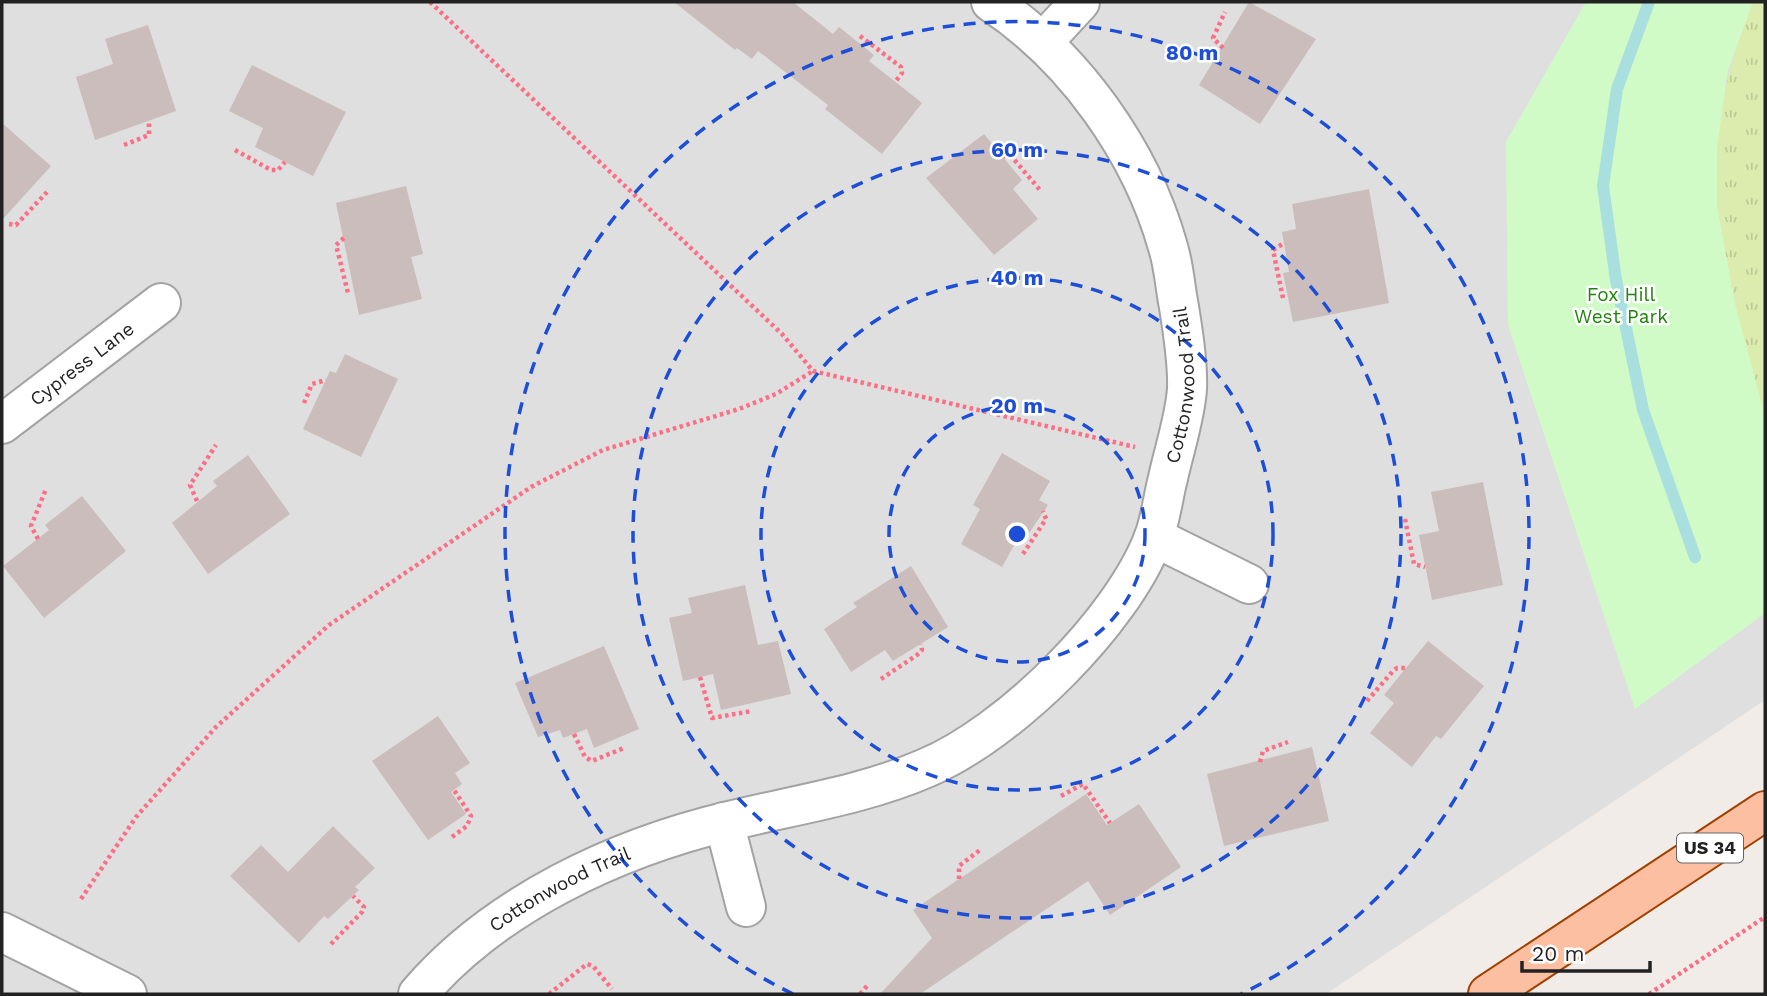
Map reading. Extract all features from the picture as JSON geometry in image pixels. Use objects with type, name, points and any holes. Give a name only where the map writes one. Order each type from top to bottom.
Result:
[{"type":"main road","name":"US 34","points":[[1488,994],[1765,811]]},
{"type":"street","name":"Cottonwood Trail","points":[[418,994],[434,975],[526,904],[618,856],[724,822],[833,797],[928,768],[990,730],[1043,690],[1092,636],[1127,586],[1154,537],[1187,390],[1181,319],[1168,248],[1141,178],[1114,131],[1075,77],[1043,42],[991,2]]},
{"type":"street","points":[[1043,42],[1080,2]]},
{"type":"street","name":"Cypress Lane","points":[[2,424],[161,303]]},
{"type":"street","points":[[1154,537],[1249,584]]},
{"type":"street","points":[[724,822],[747,907]]},
{"type":"street","points":[[2,932],[127,994]]},
{"type":"path","points":[[430,2],[782,334],[813,371],[1146,449]]},
{"type":"path","points":[[1223,48],[1213,38],[1213,32],[1225,12]]},
{"type":"path","points":[[860,36],[901,67],[902,73],[895,82]]},
{"type":"path","points":[[124,145],[149,135],[149,120]]},
{"type":"path","points":[[234,150],[271,170],[278,170],[285,162]]},
{"type":"path","points":[[1002,156],[1012,157],[1040,190]]},
{"type":"path","points":[[9,224],[16,225],[22,220],[47,192]]},
{"type":"path","points":[[344,238],[336,246],[348,292]]},
{"type":"path","points":[[1283,298],[1273,250],[1284,243]]},
{"type":"path","points":[[81,899],[136,817],[216,727],[329,625],[531,487],[604,450],[763,399],[813,371]]},
{"type":"path","points":[[304,403],[312,384],[326,380]]},
{"type":"path","points":[[197,501],[190,485],[216,445]]},
{"type":"path","points":[[38,538],[31,526],[46,489]]},
{"type":"path","points":[[1023,554],[1046,519],[1043,511]]},
{"type":"path","points":[[1405,519],[1414,564],[1426,567]]},
{"type":"path","points":[[881,679],[917,655],[922,650],[921,644]]},
{"type":"path","points":[[1367,701],[1397,667],[1405,668]]},
{"type":"path","points":[[700,677],[712,718],[752,710]]},
{"type":"path","points":[[573,734],[585,757],[592,761],[624,748]]},
{"type":"path","points":[[1260,762],[1263,751],[1288,742]]},
{"type":"path","points":[[1061,796],[1083,784],[1110,823]]},
{"type":"path","points":[[452,837],[467,826],[471,816],[454,790]]},
{"type":"path","points":[[959,879],[959,866],[980,850]]},
{"type":"path","points":[[331,944],[362,912],[364,907],[353,895]]},
{"type":"path","points":[[1649,994],[1765,917]]},
{"type":"path","points":[[549,994],[587,964],[593,966],[612,989]]},
{"type":"path","points":[[860,994],[867,986]]},
{"type":"shaded area","points":[[2,2],[1753,2],[1748,15],[1717,206],[1765,416],[1765,700],[1326,994],[2,994]]},
{"type":"green space","name":"Fox Hill West Park","points":[[1586,2],[1753,2],[1728,70],[1717,147],[1717,206],[1735,304],[1765,416],[1765,613],[1635,709],[1508,325],[1506,142]]},
{"type":"green space","points":[[1753,2],[1765,2],[1765,416],[1736,312],[1720,233],[1716,180],[1716,154],[1723,102],[1736,51]]},
{"type":"building","points":[[674,2],[793,2],[833,34],[839,27],[874,55],[869,61],[922,103],[882,154],[825,109],[828,105],[758,51],[752,59],[737,48],[735,50]]},
{"type":"building","points":[[1249,2],[1316,39],[1260,124],[1199,85]]},
{"type":"building","points":[[148,25],[176,111],[95,140],[76,77],[113,64],[105,39]]},
{"type":"building","points":[[252,65],[346,112],[313,176],[255,147],[263,128],[229,111]]},
{"type":"building","points":[[2,123],[51,166],[2,220]]},
{"type":"building","points":[[984,134],[1022,180],[1013,189],[1038,219],[994,255],[926,178]]},
{"type":"building","points":[[406,186],[423,254],[411,257],[422,299],[359,315],[336,203]]},
{"type":"building","points":[[1369,189],[1389,303],[1293,322],[1283,273],[1289,272],[1282,232],[1296,229],[1292,204]]},
{"type":"building","points":[[345,354],[398,379],[361,457],[303,429],[330,371],[336,373]]},
{"type":"building","points":[[1002,453],[1050,481],[1039,500],[1048,505],[1027,536],[1021,533],[1002,567],[961,544],[980,509],[973,505]]},
{"type":"building","points":[[248,455],[290,514],[208,574],[172,523],[217,486],[213,481]]},
{"type":"building","points":[[1483,482],[1503,585],[1432,600],[1419,535],[1439,531],[1431,492]]},
{"type":"building","points":[[82,496],[126,551],[44,618],[3,566],[49,530],[45,525]]},
{"type":"building","points":[[911,566],[948,627],[893,661],[885,650],[851,672],[824,629],[857,607],[853,603]]},
{"type":"building","points":[[745,585],[758,645],[778,641],[791,694],[721,710],[713,674],[683,681],[669,618],[692,613],[688,598]]},
{"type":"building","points":[[1428,641],[1484,686],[1441,739],[1436,736],[1412,767],[1370,733],[1394,703],[1384,695]]},
{"type":"building","points":[[604,646],[639,729],[594,748],[587,729],[563,738],[560,730],[538,737],[515,683]]},
{"type":"building","points":[[438,716],[470,763],[455,773],[462,784],[451,792],[466,814],[428,840],[372,761]]},
{"type":"building","points":[[1312,747],[1329,821],[1224,846],[1207,774]]},
{"type":"building","points":[[1086,794],[1107,825],[1139,804],[1181,867],[1110,915],[1088,881],[920,994],[880,994],[932,938],[913,910]]},
{"type":"building","points":[[333,826],[375,868],[355,887],[359,890],[328,919],[324,916],[299,943],[230,876],[261,845],[288,872]]},
{"type":"waterway","points":[[1649,2],[1617,89],[1603,186],[1616,280],[1643,410],[1695,557]]}]
